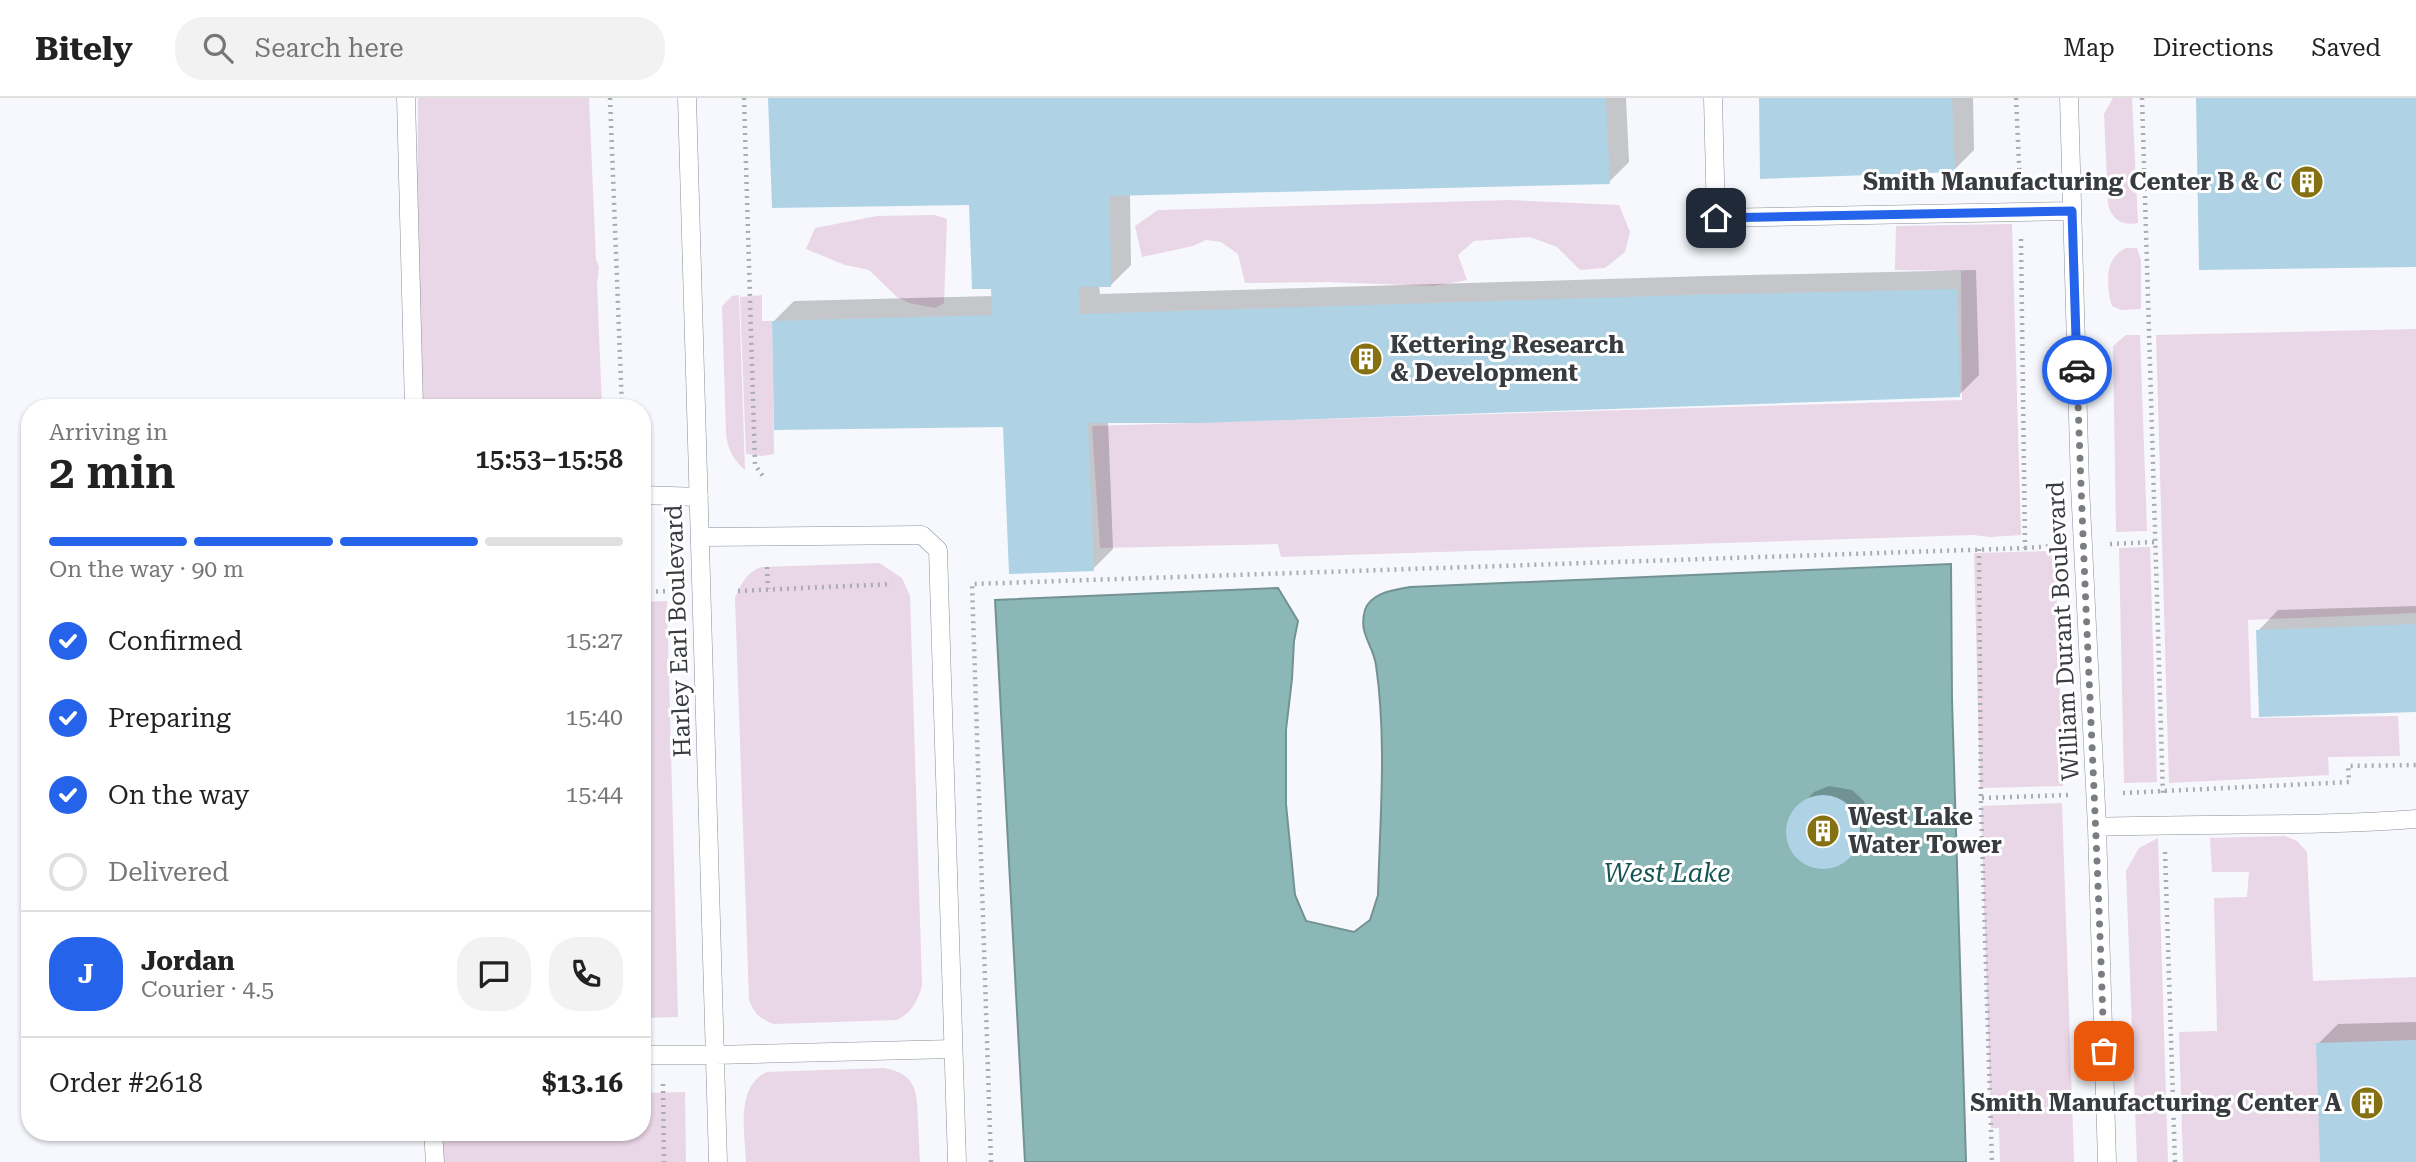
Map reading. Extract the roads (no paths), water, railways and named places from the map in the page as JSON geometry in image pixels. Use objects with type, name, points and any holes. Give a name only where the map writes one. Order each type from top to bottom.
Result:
[{"type":"lane","points":[[406,98],[414,399]]},
{"type":"lane","name":"Harley Earl Boulevard","points":[[687,98],[718,1162]]},
{"type":"lane","points":[[1713,98],[1716,218],[2072,211]]},
{"type":"lane","name":"William Durant Boulevard","points":[[2069,98],[2080,486],[2097,827],[2107,1162]]},
{"type":"lane","points":[[651,495],[699,497]]},
{"type":"lane","points":[[701,537],[922,535],[938,550],[957,1162]]},
{"type":"lane","points":[[2097,827],[2363,823],[2416,819]]},
{"type":"lane","points":[[651,1055],[953,1049]]},
{"type":"lane","points":[[434,1141],[435,1162]]},
{"type":"water","name":"West Lake","points":[[1951,564],[1952,700],[1966,1162],[1025,1162],[995,600],[1278,588],[1298,621],[1286,730],[1286,804],[1295,895],[1306,921],[1354,932],[1370,920],[1378,895],[1381,722],[1376,665],[1363,626],[1365,610],[1372,599],[1410,587]]},
{"type":"place","name":"Smith Manufacturing Center B & C","points":[[2307,182]]},
{"type":"place","name":"Kettering Research & Development","points":[[1366,359]]},
{"type":"place","name":"West Lake Water Tower","points":[[1823,831]]},
{"type":"place","name":"Smith Manufacturing Center A","points":[[2367,1103]]}]
